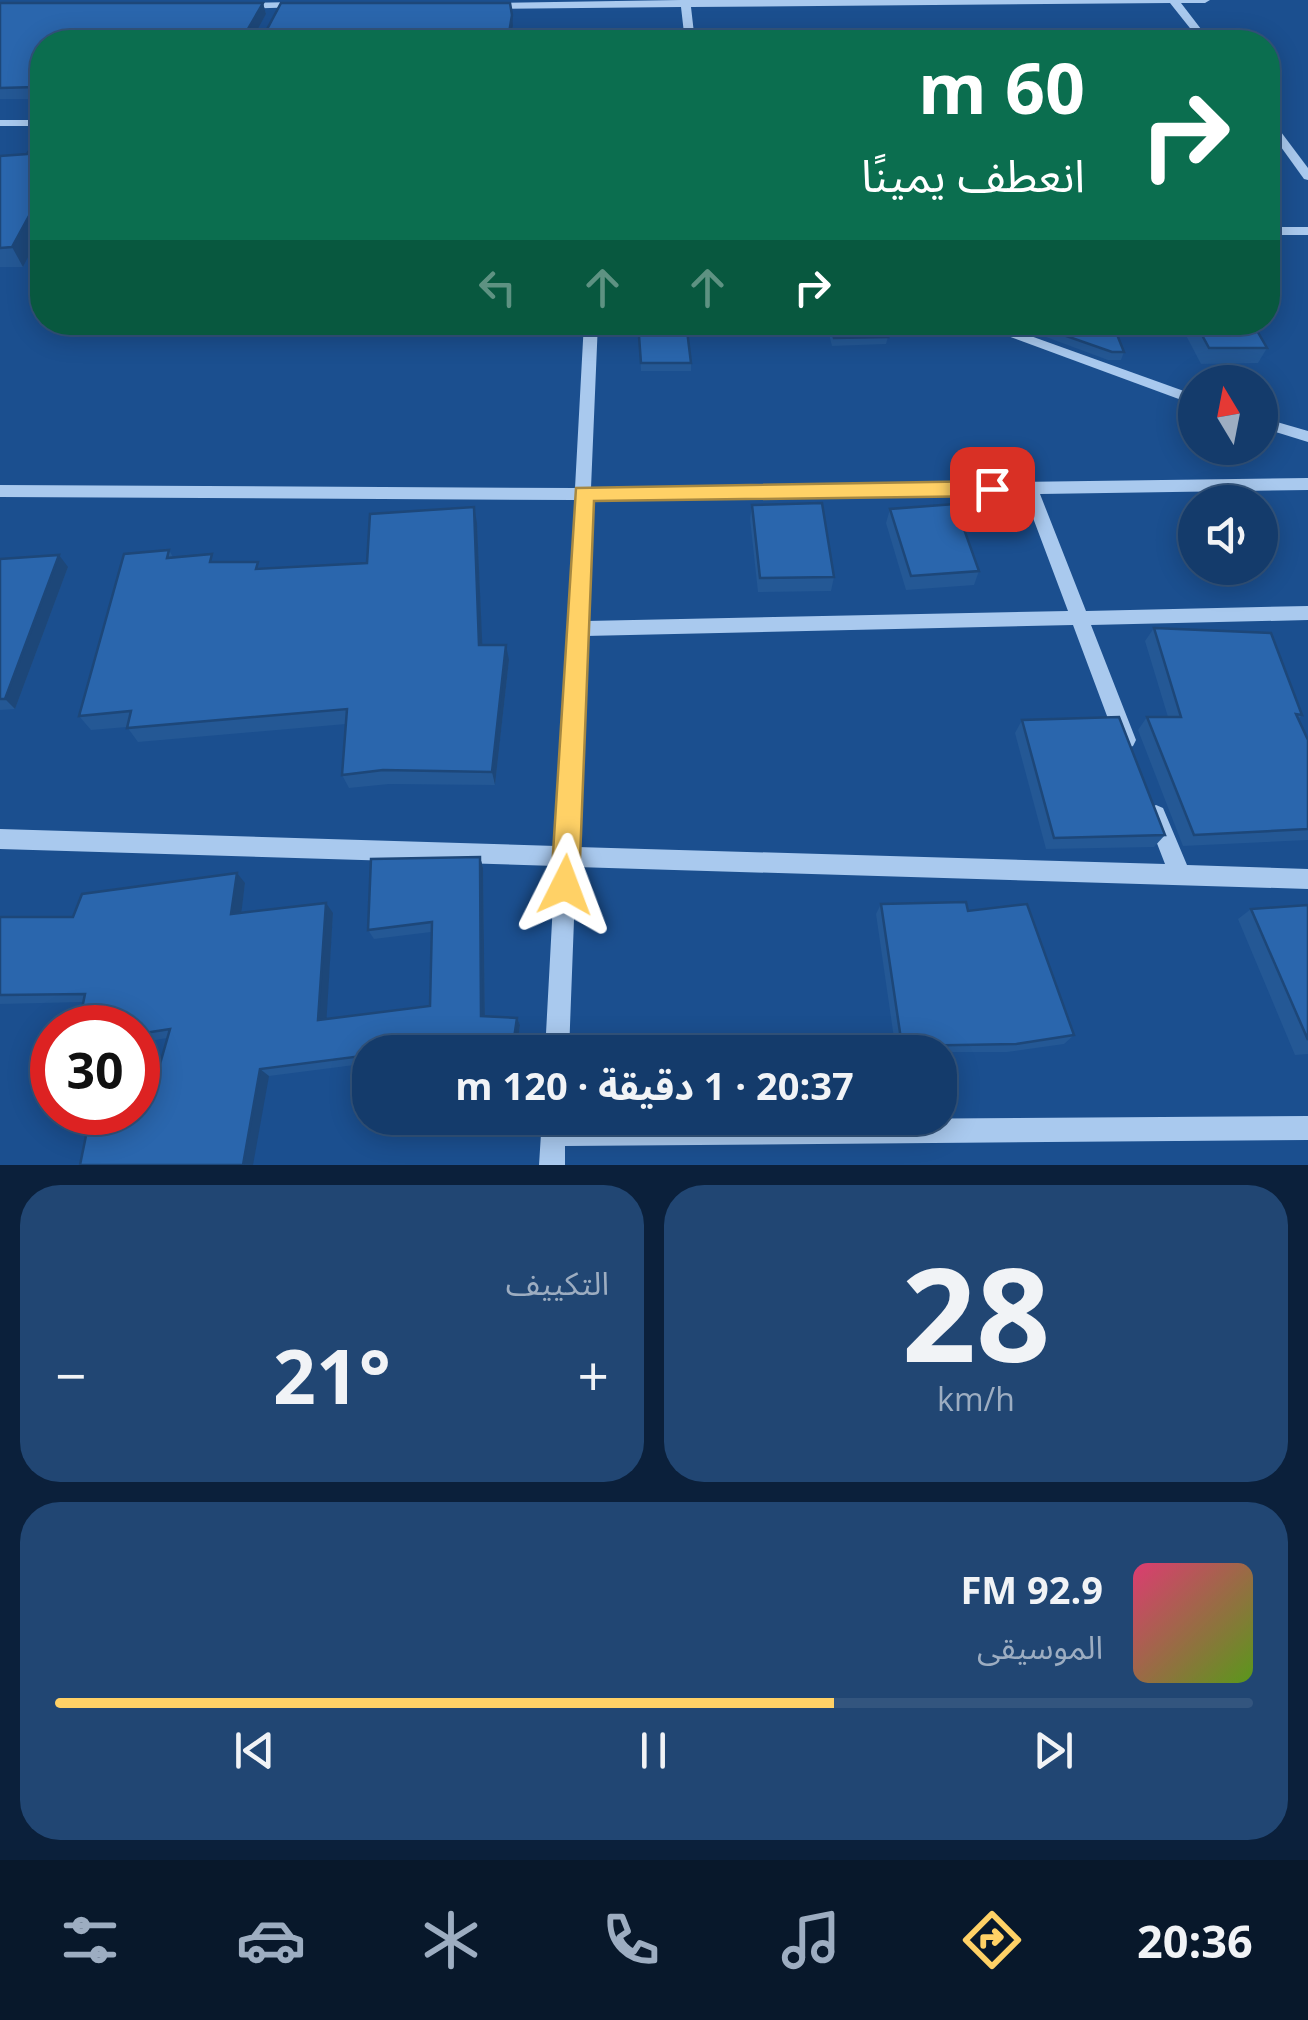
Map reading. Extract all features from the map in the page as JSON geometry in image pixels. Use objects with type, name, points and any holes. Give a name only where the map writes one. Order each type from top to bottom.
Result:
[{"type":"street","points":[[1174,0],[1197,30]]},
{"type":"street","points":[[477,6],[1205,0]]},
{"type":"street","points":[[273,18],[281,3]]},
{"type":"street","points":[[685,4],[688,30]]},
{"type":"street","points":[[220,6],[319,6]]},
{"type":"street","points":[[0,122],[30,123]]},
{"type":"street","points":[[1280,138],[1308,176]]},
{"type":"street","points":[[1280,231],[1308,231]]},
{"type":"street","points":[[558,1035],[590,335]]},
{"type":"street","points":[[1013,335],[1178,394]]},
{"type":"street","points":[[1278,428],[1308,437]]},
{"type":"street","points":[[0,492],[584,494],[1308,484]]},
{"type":"street","points":[[1030,488],[1136,765]]},
{"type":"street","points":[[577,628],[1308,613]]},
{"type":"street","points":[[1150,802],[1180,875]]},
{"type":"street","points":[[0,839],[1308,879]]},
{"type":"street","points":[[957,1127],[1308,1128]]},
{"type":"street","points":[[552,1165],[553,1135]]},
{"type":"building","points":[[0,3],[263,3],[249,30],[30,30],[30,87],[0,88]]},
{"type":"building","points":[[281,3],[510,3],[510,30],[267,30]]},
{"type":"building","points":[[30,150],[30,214],[12,247],[0,248],[0,156],[27,154]]},
{"type":"building","points":[[639,335],[688,335],[691,363],[641,363]]},
{"type":"building","points":[[833,335],[888,337],[834,338]]},
{"type":"building","points":[[1063,335],[1117,335],[1124,352],[1112,352]]},
{"type":"building","points":[[1202,335],[1260,335],[1267,348],[1209,348]]},
{"type":"building","points":[[822,503],[834,577],[760,578],[752,505]]},
{"type":"building","points":[[955,504],[979,571],[911,576],[890,509]]},
{"type":"building","points":[[474,507],[479,645],[506,645],[492,772],[383,770],[342,775],[347,709],[127,728],[131,711],[79,716],[124,554],[169,550],[167,558],[212,554],[210,562],[258,562],[256,569],[367,563],[370,514]]},
{"type":"building","points":[[59,555],[5,699],[0,699],[0,559]]},
{"type":"building","points":[[1154,628],[1271,633],[1308,740],[1308,829],[1194,835],[1147,717],[1181,717]]},
{"type":"building","points":[[1119,717],[1165,835],[1054,838],[1022,720]]},
{"type":"building","points":[[480,857],[481,1016],[517,1018],[514,1035],[352,1035],[352,1057],[260,1069],[243,1165],[80,1165],[86,1135],[160,1135],[160,1064],[170,1029],[160,1031],[160,1005],[83,1005],[85,994],[0,995],[0,917],[73,917],[82,894],[237,873],[231,914],[326,903],[318,1020],[430,1006],[432,922],[368,930],[371,859]]},
{"type":"building","points":[[966,902],[968,911],[1027,904],[1074,1035],[1016,1044],[957,1045],[957,1035],[900,1035],[881,904]]},
{"type":"building","points":[[1308,905],[1308,1040],[1251,909]]},
{"type":"route","points":[[565,885],[584,494],[992,489]]}]
